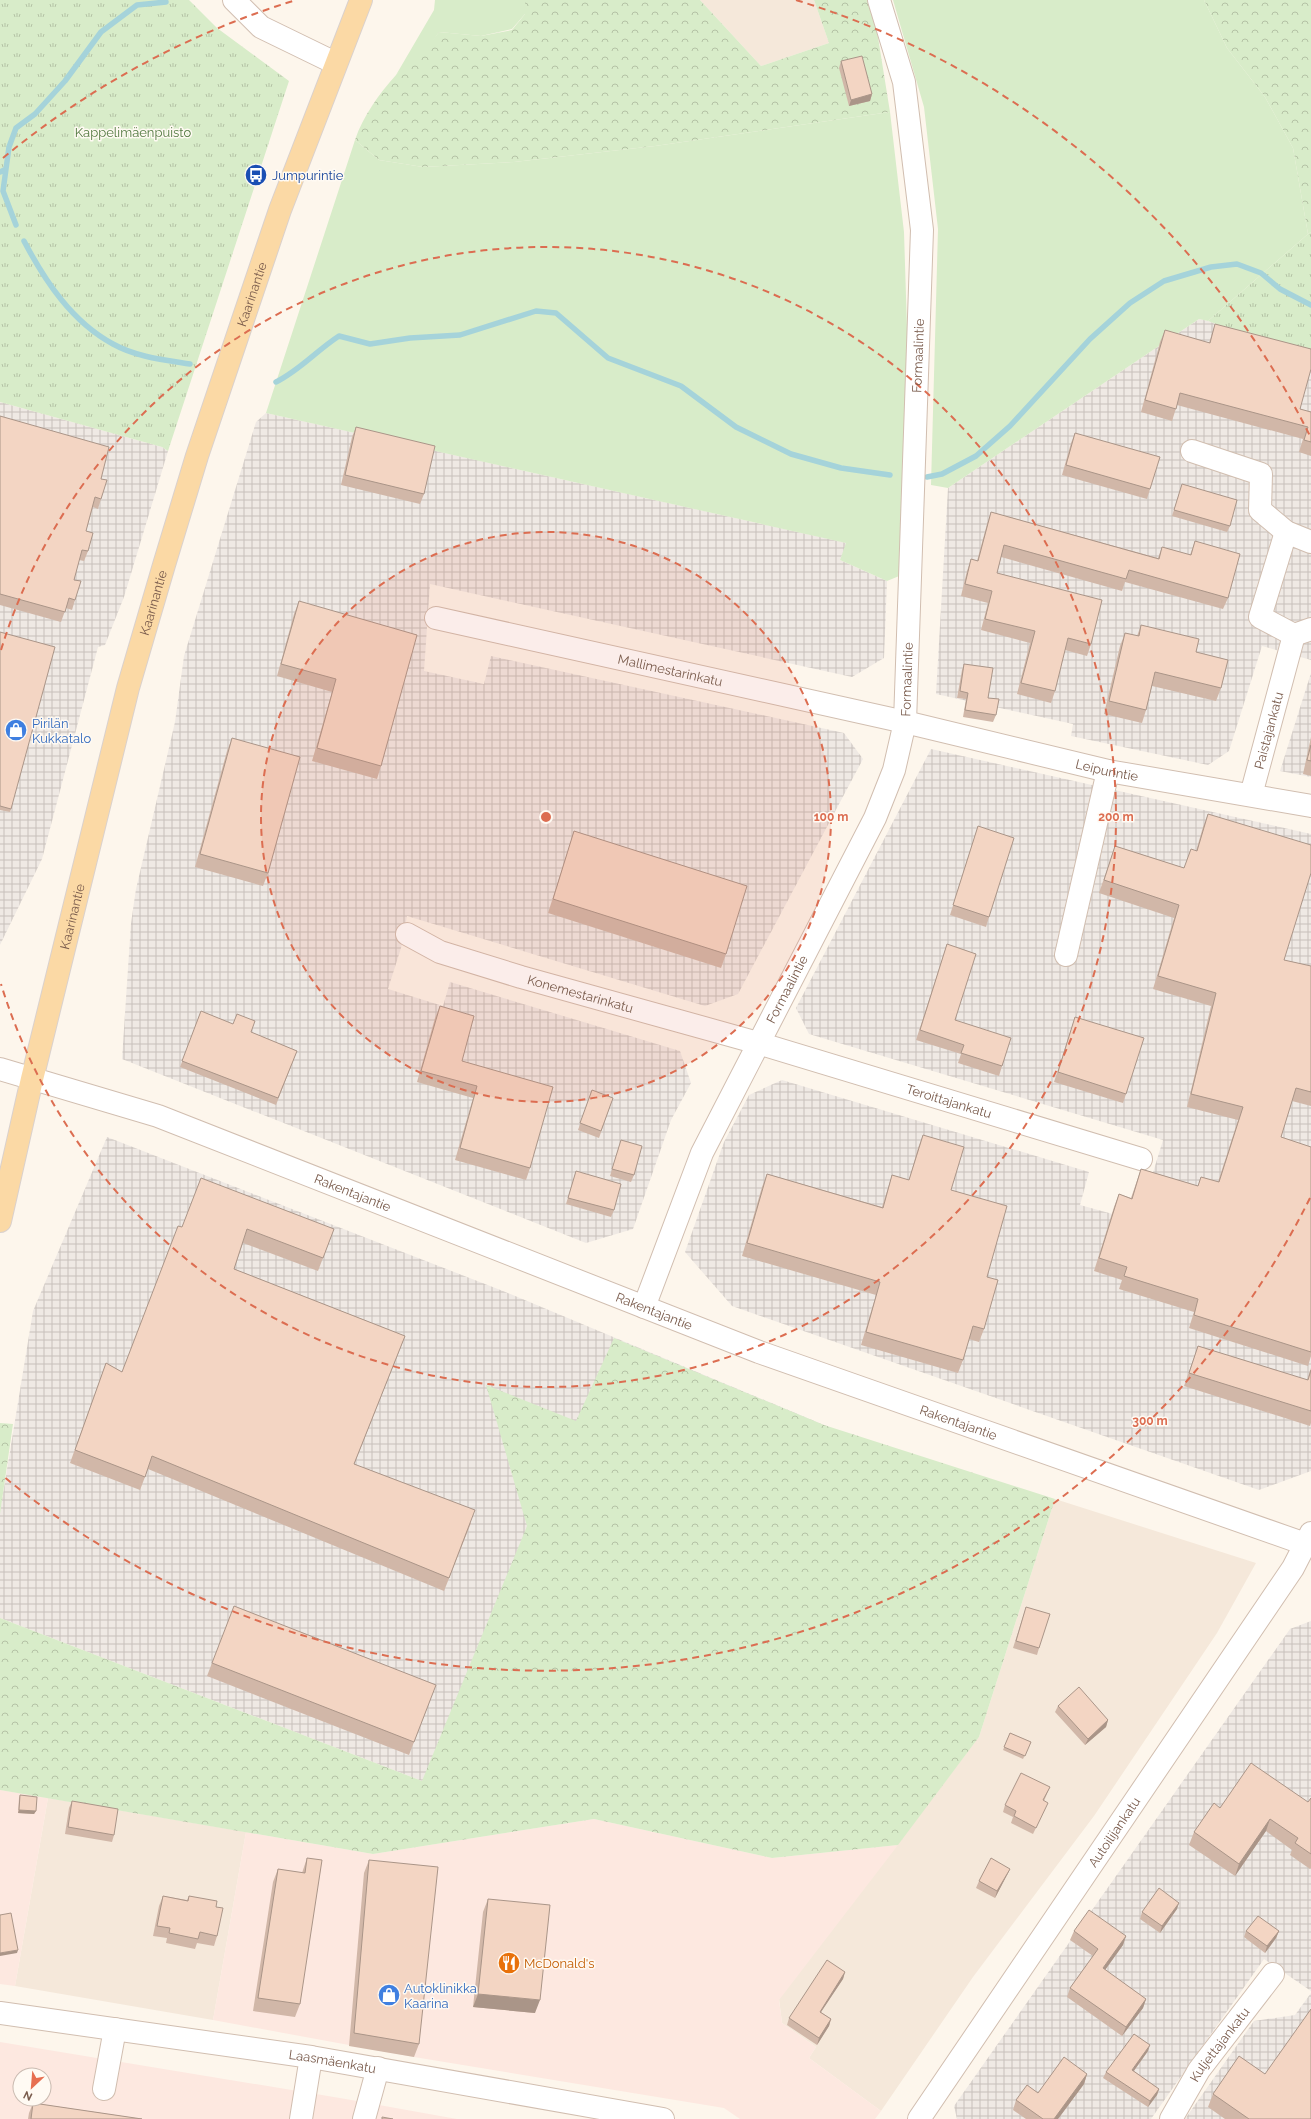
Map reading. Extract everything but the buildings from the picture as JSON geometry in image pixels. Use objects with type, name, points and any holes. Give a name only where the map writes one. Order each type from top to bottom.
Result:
[{"type":"main road","name":"Kaarinantie","points":[[0,1221],[32,1079],[128,688],[164,565],[197,456],[280,210],[335,63],[361,0]]},
{"type":"street","points":[[234,0],[261,27],[335,63]]},
{"type":"street","name":"Formaalintie","points":[[644,1307],[702,1153],[875,818],[894,770],[905,722],[922,230],[904,82],[879,0]]},
{"type":"street","points":[[1192,451],[1261,474],[1260,510],[1286,532],[1311,542]]},
{"type":"street","points":[[1286,532],[1260,617],[1302,632]]},
{"type":"street","name":"Mallimestarinkatu","points":[[436,618],[905,722]]},
{"type":"street","name":"Paistajankatu","points":[[1251,795],[1285,666],[1302,632]]},
{"type":"street","name":"Leipurintie","points":[[905,722],[1108,771],[1311,806]]},
{"type":"street","points":[[1066,955],[1108,771]]},
{"type":"street","name":"Konemestarinkatu","points":[[407,934],[440,952],[521,978],[758,1043]]},
{"type":"street","name":"Teroittajankatu","points":[[758,1043],[1141,1159]]},
{"type":"street","name":"Rakentajantie","points":[[0,1069],[158,1116],[760,1352],[1309,1541]]},
{"type":"street","name":"Autoilijankatu","points":[[919,2119],[1293,1568],[1309,1541]]},
{"type":"street","name":"Kuljettajankatu","points":[[1171,2119],[1199,2070],[1273,1974]]},
{"type":"street","name":"Laasmäenkatu","points":[[0,2013],[311,2057],[663,2119]]},
{"type":"street","points":[[104,2089],[115,2029]]},
{"type":"street","points":[[301,2119],[311,2057]]},
{"type":"street","points":[[364,2119],[378,2068]]},
{"type":"shaded area","points":[[700,0],[814,0],[829,43],[761,66]]},
{"type":"shaded area","points":[[1199,319],[1311,359],[1311,660],[1262,646],[1229,751],[1208,765],[1071,736],[1073,724],[936,694],[948,488]]},
{"type":"shaded area","points":[[0,402],[162,447],[168,451],[124,597],[105,645],[98,647],[42,859],[0,945]]},
{"type":"shaded area","points":[[266,413],[847,543],[840,560],[887,581],[884,658],[852,677],[430,584],[424,671],[484,684],[491,656],[844,733],[863,759],[738,994],[705,1006],[407,916],[401,948],[388,989],[443,1006],[450,982],[680,1051],[691,1083],[671,1120],[633,1229],[586,1243],[122,1059],[131,923],[136,889],[175,722],[184,656],[256,422]]},
{"type":"shaded area","points":[[1311,673],[1311,777],[1280,771]]},
{"type":"shaded area","points":[[931,749],[1311,834],[1311,1471],[1259,1490],[732,1306],[685,1252],[724,1142],[749,1095],[782,1080],[1089,1172],[1080,1205],[1138,1221],[1163,1140],[809,1034],[796,1008]]},
{"type":"shaded area","points":[[107,1137],[503,1291],[824,1425],[422,1781],[0,1618],[0,1512],[33,1311]]},
{"type":"shaded area","points":[[1055,1499],[1256,1563],[1217,1633],[1094,1816],[973,1977],[881,2111],[809,2058],[816,2047],[782,2023],[779,1999],[979,1737]]},
{"type":"shaded area","points":[[1311,1621],[1311,1991],[1264,1959],[1151,2119],[957,2119],[954,2106],[1290,1629]]},
{"type":"shaded area","points":[[0,1790],[48,1798],[15,1986],[0,1984]]},
{"type":"shaded area","points":[[48,1798],[246,1832],[213,2020],[15,1986]]},
{"type":"shaded area","points":[[594,1819],[772,1858],[898,1845],[779,2000],[782,2023],[816,2047],[809,2058],[881,2111],[875,2119],[740,2119],[724,2108],[414,2057],[213,2020],[246,1832],[373,1854]]},
{"type":"shaded area","points":[[1311,1993],[1311,2119],[1185,2119],[1254,2021],[1295,2015]]},
{"type":"shaded area","points":[[0,2042],[340,2098],[457,2119],[0,2119]]},
{"type":"green space","name":"Kappelimäenpuisto","points":[[0,0],[189,0],[217,28],[289,81],[168,451],[162,447],[0,402]]},
{"type":"green space","points":[[435,0],[525,0],[525,14],[512,29],[481,36],[439,32],[428,48],[396,75],[434,10]]},
{"type":"green space","points":[[525,0],[700,0],[761,66],[829,43],[814,0],[872,0],[890,112],[655,146],[514,162],[423,167],[379,160],[355,140],[362,122],[384,90],[396,75],[439,32],[481,36],[512,30],[525,14]]},
{"type":"green space","points":[[893,0],[1204,0],[1227,48],[1265,97],[1293,148],[1308,234],[1208,321],[1199,319],[948,488],[931,485],[938,229],[924,107]]},
{"type":"green space","points":[[1204,0],[1311,0],[1311,232],[1308,234],[1293,148],[1265,97],[1227,48]]},
{"type":"green space","points":[[890,112],[904,232],[912,489],[909,572],[887,581],[840,560],[846,543],[266,413],[355,140],[379,160],[423,167],[514,162],[655,146]]},
{"type":"green space","points":[[1311,232],[1311,359],[1208,321],[1308,234]]},
{"type":"green space","points":[[614,1338],[824,1425],[1055,1499],[979,1737],[898,1845],[772,1858],[594,1819],[373,1854],[0,1790],[0,1618],[422,1781],[527,1526],[486,1385],[576,1421]]},
{"type":"green space","points":[[0,1423],[13,1424],[0,1514]]},
{"type":"waterway","points":[[0,172],[6,169],[9,147],[16,128],[35,114],[65,81],[101,32],[137,5],[166,2]]},
{"type":"waterway","points":[[6,169],[3,191],[16,225]]},
{"type":"waterway","points":[[24,241],[41,271],[61,299],[72,312],[98,335],[131,352],[190,364]]},
{"type":"waterway","points":[[927,477],[942,474],[976,456],[1010,426],[1090,339],[1130,303],[1164,281],[1211,267],[1237,264],[1261,273],[1280,289],[1311,305]]},
{"type":"waterway","points":[[276,382],[293,372],[339,336],[370,344],[410,338],[460,335],[536,311],[556,313],[608,358],[681,386],[736,427],[791,454],[841,468],[890,475]]},
{"type":"place","name":"Jumpurintie","points":[[256,175]]},
{"type":"place","name":"Pirilän Kukkatalo","points":[[16,730]]},
{"type":"place","name":"McDonald's","points":[[509,1963]]},
{"type":"place","name":"Autoklinikka Kaarina","points":[[389,1995]]}]
